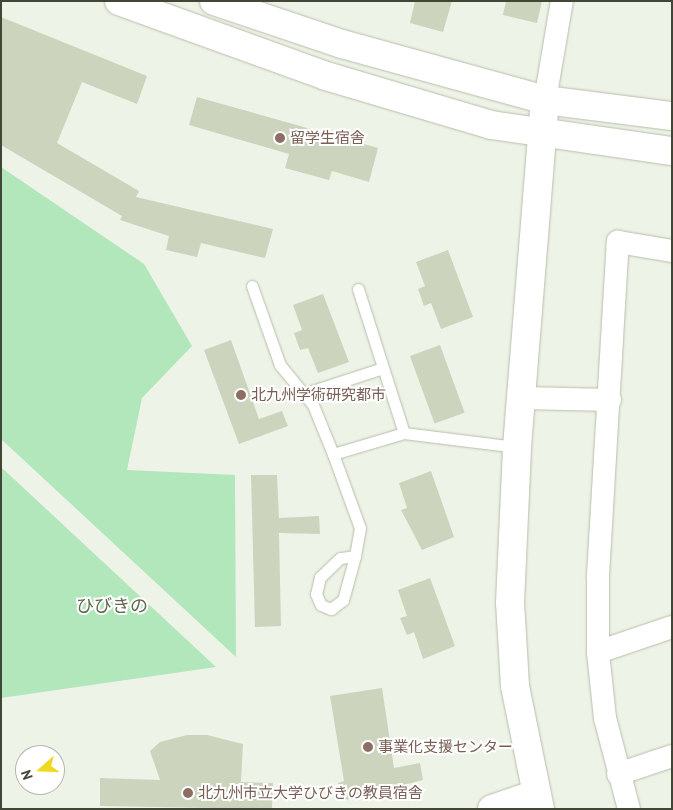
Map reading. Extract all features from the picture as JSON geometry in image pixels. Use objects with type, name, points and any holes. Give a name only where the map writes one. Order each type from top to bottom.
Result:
[{"type":"street","points":[[119,1],[326,76],[491,125],[672,151]]},
{"type":"street","points":[[214,1],[342,44],[545,100],[672,116]]},
{"type":"street","points":[[492,809],[538,802],[516,686],[510,603],[517,447],[524,398],[542,133],[545,100],[562,1]]},
{"type":"street","points":[[628,809],[618,774],[598,652],[618,242],[672,251]]},
{"type":"street","points":[[524,398],[610,400]]},
{"type":"street","points":[[598,652],[672,627]]},
{"type":"street","points":[[618,774],[672,756]]},
{"type":"lane","points":[[252,286],[280,365],[313,405],[360,528],[355,556],[343,600],[331,608],[321,605],[316,594],[320,577],[340,558],[355,556]]},
{"type":"lane","points":[[358,289],[404,433]]},
{"type":"lane","points":[[304,394],[383,368]]},
{"type":"lane","points":[[333,454],[404,433],[517,447]]},
{"type":"green space","points":[[1,167],[144,264],[192,346],[142,398],[127,470],[235,475],[236,657],[1,439]]},
{"type":"green space","points":[[1,467],[216,667],[1,698]]},
{"type":"building","points":[[415,1],[452,1],[443,32],[410,23]]},
{"type":"building","points":[[506,1],[542,1],[537,23],[503,15]]},
{"type":"building","points":[[1,17],[147,76],[137,104],[82,82],[57,143],[139,191],[136,197],[273,229],[265,258],[201,243],[197,257],[166,250],[169,236],[120,220],[122,216],[1,145]]},
{"type":"building","points":[[197,97],[378,148],[369,182],[332,171],[329,180],[285,168],[289,154],[189,125]]},
{"type":"building","points":[[448,250],[473,317],[441,329],[431,303],[424,306],[418,289],[425,286],[416,262]]},
{"type":"building","points":[[323,294],[349,362],[318,373],[308,348],[300,350],[294,333],[302,330],[293,305]]},
{"type":"building","points":[[231,340],[259,419],[282,411],[288,426],[239,444],[204,350]]},
{"type":"building","points":[[440,345],[465,413],[435,424],[410,356]]},
{"type":"building","points":[[431,471],[454,537],[422,550],[401,510],[407,508],[399,483]]},
{"type":"building","points":[[251,475],[277,475],[279,518],[319,516],[320,534],[279,533],[281,626],[255,627]]},
{"type":"building","points":[[430,578],[455,646],[423,659],[414,632],[407,635],[400,618],[407,616],[398,590]]},
{"type":"building","points":[[382,688],[394,768],[420,763],[423,780],[341,801],[338,783],[344,781],[330,696]]},
{"type":"building","points":[[187,735],[207,735],[243,744],[241,782],[273,783],[272,809],[100,806],[100,778],[160,780],[150,751],[160,742]]},
{"type":"place","name":"留学生宿舎","points":[[280,138]]},
{"type":"place","name":"北九州学術研究都市","points":[[241,395]]},
{"type":"place","name":"事業化支援センター","points":[[368,747]]},
{"type":"place","name":"北九州市立大学ひびきの教員宿舎","points":[[188,793]]},
{"type":"district","name":"ひびきの","points":[[112,606]]}]
